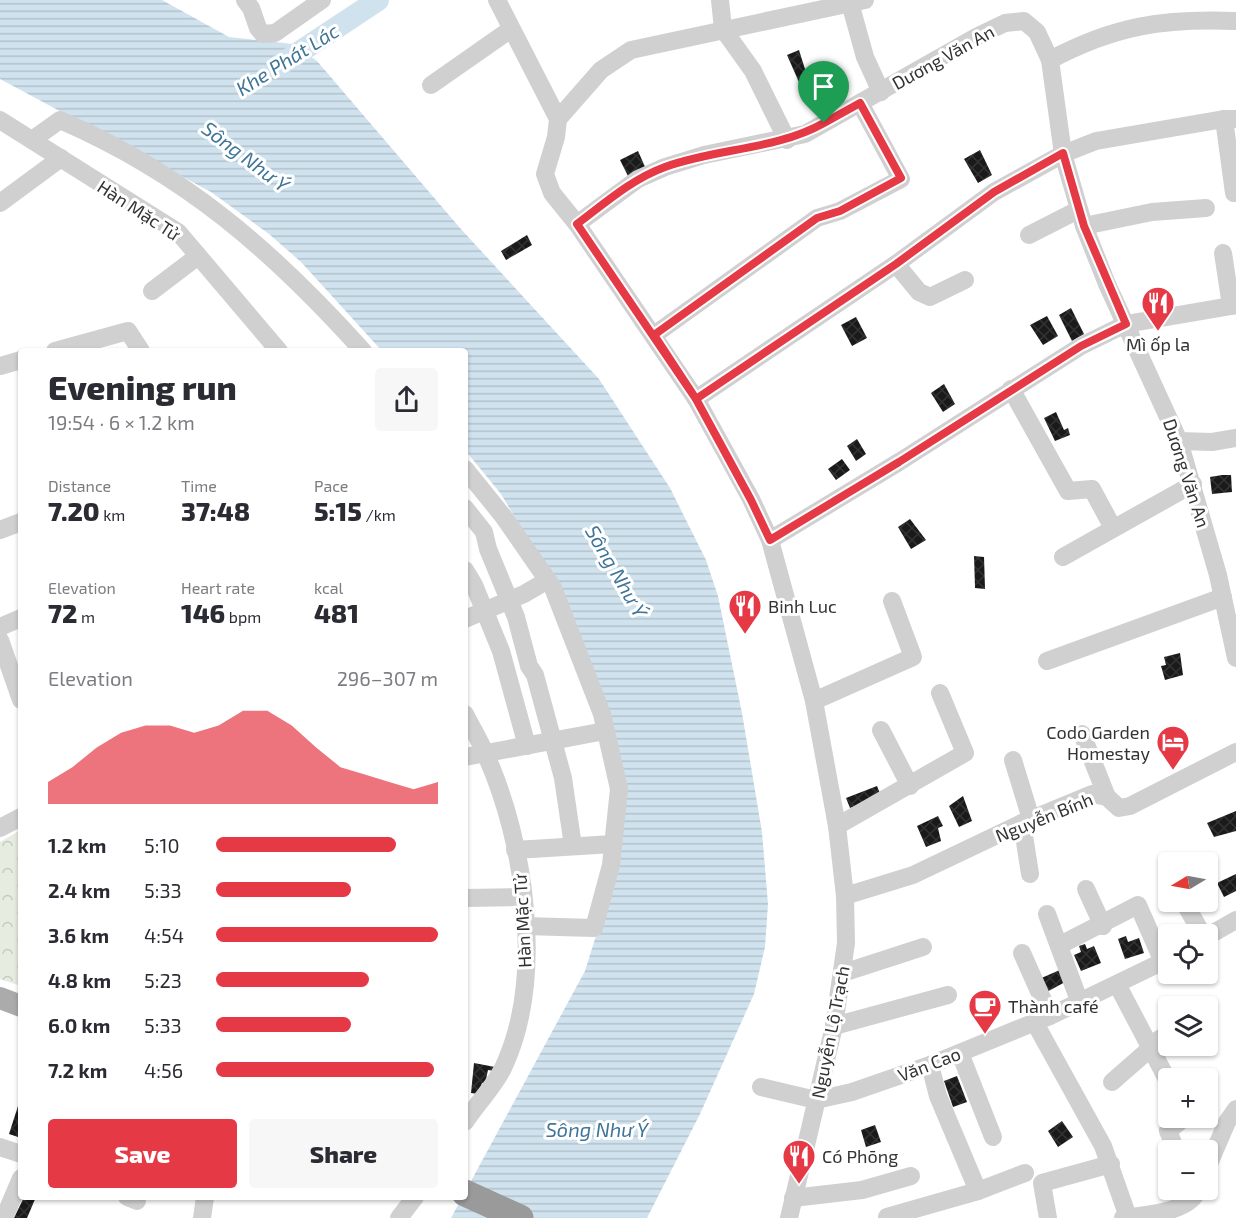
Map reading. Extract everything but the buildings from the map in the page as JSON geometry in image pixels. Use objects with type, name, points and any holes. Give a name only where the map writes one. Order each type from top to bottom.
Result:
[{"type":"highway","points":[[468,1195],[520,1218]]},
{"type":"main road","points":[[0,983],[18,990]]},
{"type":"main road","points":[[0,998],[18,1005]]},
{"type":"street","points":[[245,0],[251,8],[258,28],[268,34],[275,33],[322,0]]},
{"type":"street","points":[[497,0],[558,119],[601,70],[631,50],[858,2],[865,57],[880,92]]},
{"type":"street","points":[[720,0],[723,29],[753,71],[787,140]]},
{"type":"street","name":"Dương Văn An","points":[[577,224],[638,179],[665,167],[704,155],[787,140],[805,134],[976,37],[1005,23],[1024,21],[1037,32],[1050,60],[1063,153],[1081,218],[1179,441],[1193,484],[1223,597],[1236,658]]},
{"type":"street","points":[[1050,60],[1087,41],[1160,21],[1236,21]]},
{"type":"street","points":[[431,85],[511,29]]},
{"type":"street","points":[[654,335],[817,218],[840,211],[901,178],[860,103]]},
{"type":"street","name":"Nguyễn Lộ Trạch","points":[[558,119],[556,137],[545,174],[552,193],[577,224],[696,399],[751,500],[770,540],[814,701],[837,826],[845,896],[846,943],[834,1026],[789,1218]]},
{"type":"street","points":[[696,399],[896,264],[994,192],[1063,153],[1095,141],[1230,119],[1234,193]]},
{"type":"street","name":"Hàn Mặc Tử","points":[[0,120],[178,232],[276,348]]},
{"type":"street","points":[[32,140],[60,120],[108,140],[166,173],[218,211],[281,264],[360,348]]},
{"type":"street","points":[[0,203],[61,158]]},
{"type":"street","points":[[1029,235],[1081,218],[1206,208]]},
{"type":"street","points":[[770,540],[899,462],[1081,346],[1126,324],[1234,305],[1223,253]]},
{"type":"street","points":[[153,291],[198,256]]},
{"type":"street","points":[[896,264],[919,292],[930,297],[964,280]]},
{"type":"street","points":[[66,348],[128,331],[139,348]]},
{"type":"street","points":[[0,366],[18,361]]},
{"type":"street","points":[[1011,389],[1068,491],[1092,489],[1113,528]]},
{"type":"street","points":[[1179,441],[1212,442],[1236,438]]},
{"type":"street","points":[[468,473],[548,580],[578,652],[605,730],[619,789],[611,865],[594,928],[524,926]]},
{"type":"street","points":[[1063,557],[1193,484]]},
{"type":"street","points":[[468,499],[481,488]]},
{"type":"street","points":[[468,512],[484,532],[488,549],[510,600],[529,666],[536,675],[566,788],[573,846]]},
{"type":"street","points":[[0,530],[18,523]]},
{"type":"street","points":[[468,576],[501,651],[527,746]]},
{"type":"street","points":[[468,618],[510,600],[548,580]]},
{"type":"street","points":[[1047,661],[1223,597]]},
{"type":"street","points":[[814,701],[913,657],[891,601]]},
{"type":"street","points":[[0,627],[18,619]]},
{"type":"street","points":[[0,640],[18,691]]},
{"type":"street","points":[[837,826],[965,753],[940,693]]},
{"type":"street","name":"Hàn Mặc Tử","points":[[468,720],[486,754],[507,813],[523,897],[524,926],[523,1007],[514,1042],[503,1068],[468,1116]]},
{"type":"street","points":[[468,757],[605,730]]},
{"type":"street","points":[[881,730],[910,786]]},
{"type":"street","points":[[1082,734],[1107,797]]},
{"type":"street","name":"Nguyễn Bính","points":[[845,896],[913,875],[1027,821],[1092,794],[1107,797],[1119,808],[1130,806],[1236,752]]},
{"type":"street","points":[[1013,760],[1027,821],[1030,874]]},
{"type":"street","points":[[0,828],[18,819]]},
{"type":"street","points":[[515,849],[613,843]]},
{"type":"street","points":[[1086,889],[1102,926]]},
{"type":"street","points":[[468,898],[523,897]]},
{"type":"street","points":[[1060,945],[1102,926],[1138,905],[1158,945]]},
{"type":"street","points":[[1047,914],[1080,1003]]},
{"type":"street","points":[[1218,930],[1236,920]]},
{"type":"street","points":[[843,973],[923,947]]},
{"type":"street","points":[[1022,953],[1042,1019],[1111,1164],[1125,1218],[1161,1212],[1180,1205],[1186,1200]]},
{"type":"street","name":"Văn Cao","points":[[816,1100],[852,1092],[930,1065],[1080,1003],[1158,965]]},
{"type":"street","points":[[1118,986],[1162,1068]]},
{"type":"street","points":[[834,1026],[948,995]]},
{"type":"street","points":[[1112,1082],[1158,1041]]},
{"type":"street","points":[[960,1053],[993,1137]]},
{"type":"street","points":[[930,1065],[938,1096],[978,1191]]},
{"type":"street","points":[[761,1087],[816,1100]]},
{"type":"street","points":[[1218,1143],[1227,1122],[1236,1110]]},
{"type":"street","points":[[0,1146],[18,1153]]},
{"type":"street","points":[[1048,1218],[1042,1182],[1111,1164]]},
{"type":"street","points":[[887,1217],[978,1191],[1025,1173]]},
{"type":"street","points":[[793,1198],[862,1190],[911,1176]]},
{"type":"street","points":[[4,1218],[18,1185]]},
{"type":"street","points":[[202,1218],[205,1200]]},
{"type":"street","points":[[399,1218],[413,1200]]},
{"type":"green space","points":[[18,832],[18,985],[0,979],[0,842]]},
{"type":"water","name":"Sông Như Ý","points":[[0,0],[162,0],[229,37],[293,44],[317,61],[460,228],[599,379],[670,488],[706,560],[718,596],[742,713],[762,832],[768,904],[765,947],[754,994],[700,1114],[647,1218],[451,1218],[461,1200],[468,1200],[468,1187],[585,971],[605,907],[616,772],[526,536],[501,494],[468,454],[468,348],[379,348],[301,262],[269,234],[211,192],[0,79]]},
{"type":"waterway","name":"Khe Phát Lác","points":[[277,67],[378,0]]},
{"type":"place","name":"Mì ốp la","points":[[1158,332]]},
{"type":"place","name":"Binh Luc","points":[[745,635]]},
{"type":"place","name":"Codo Garden Homestay","points":[[1173,771]]},
{"type":"place","name":"Thành café","points":[[985,1035]]},
{"type":"place","name":"Có Phōng","points":[[799,1185]]},
{"type":"route","points":[[824,123],[805,134],[787,140],[704,155],[665,167],[638,179],[577,224],[696,399],[770,540],[899,462],[1081,346],[1126,324],[1107,284],[1078,210],[1063,153],[994,192],[896,264],[696,399],[654,335],[817,218],[840,211],[901,178],[860,103],[824,123]]}]
